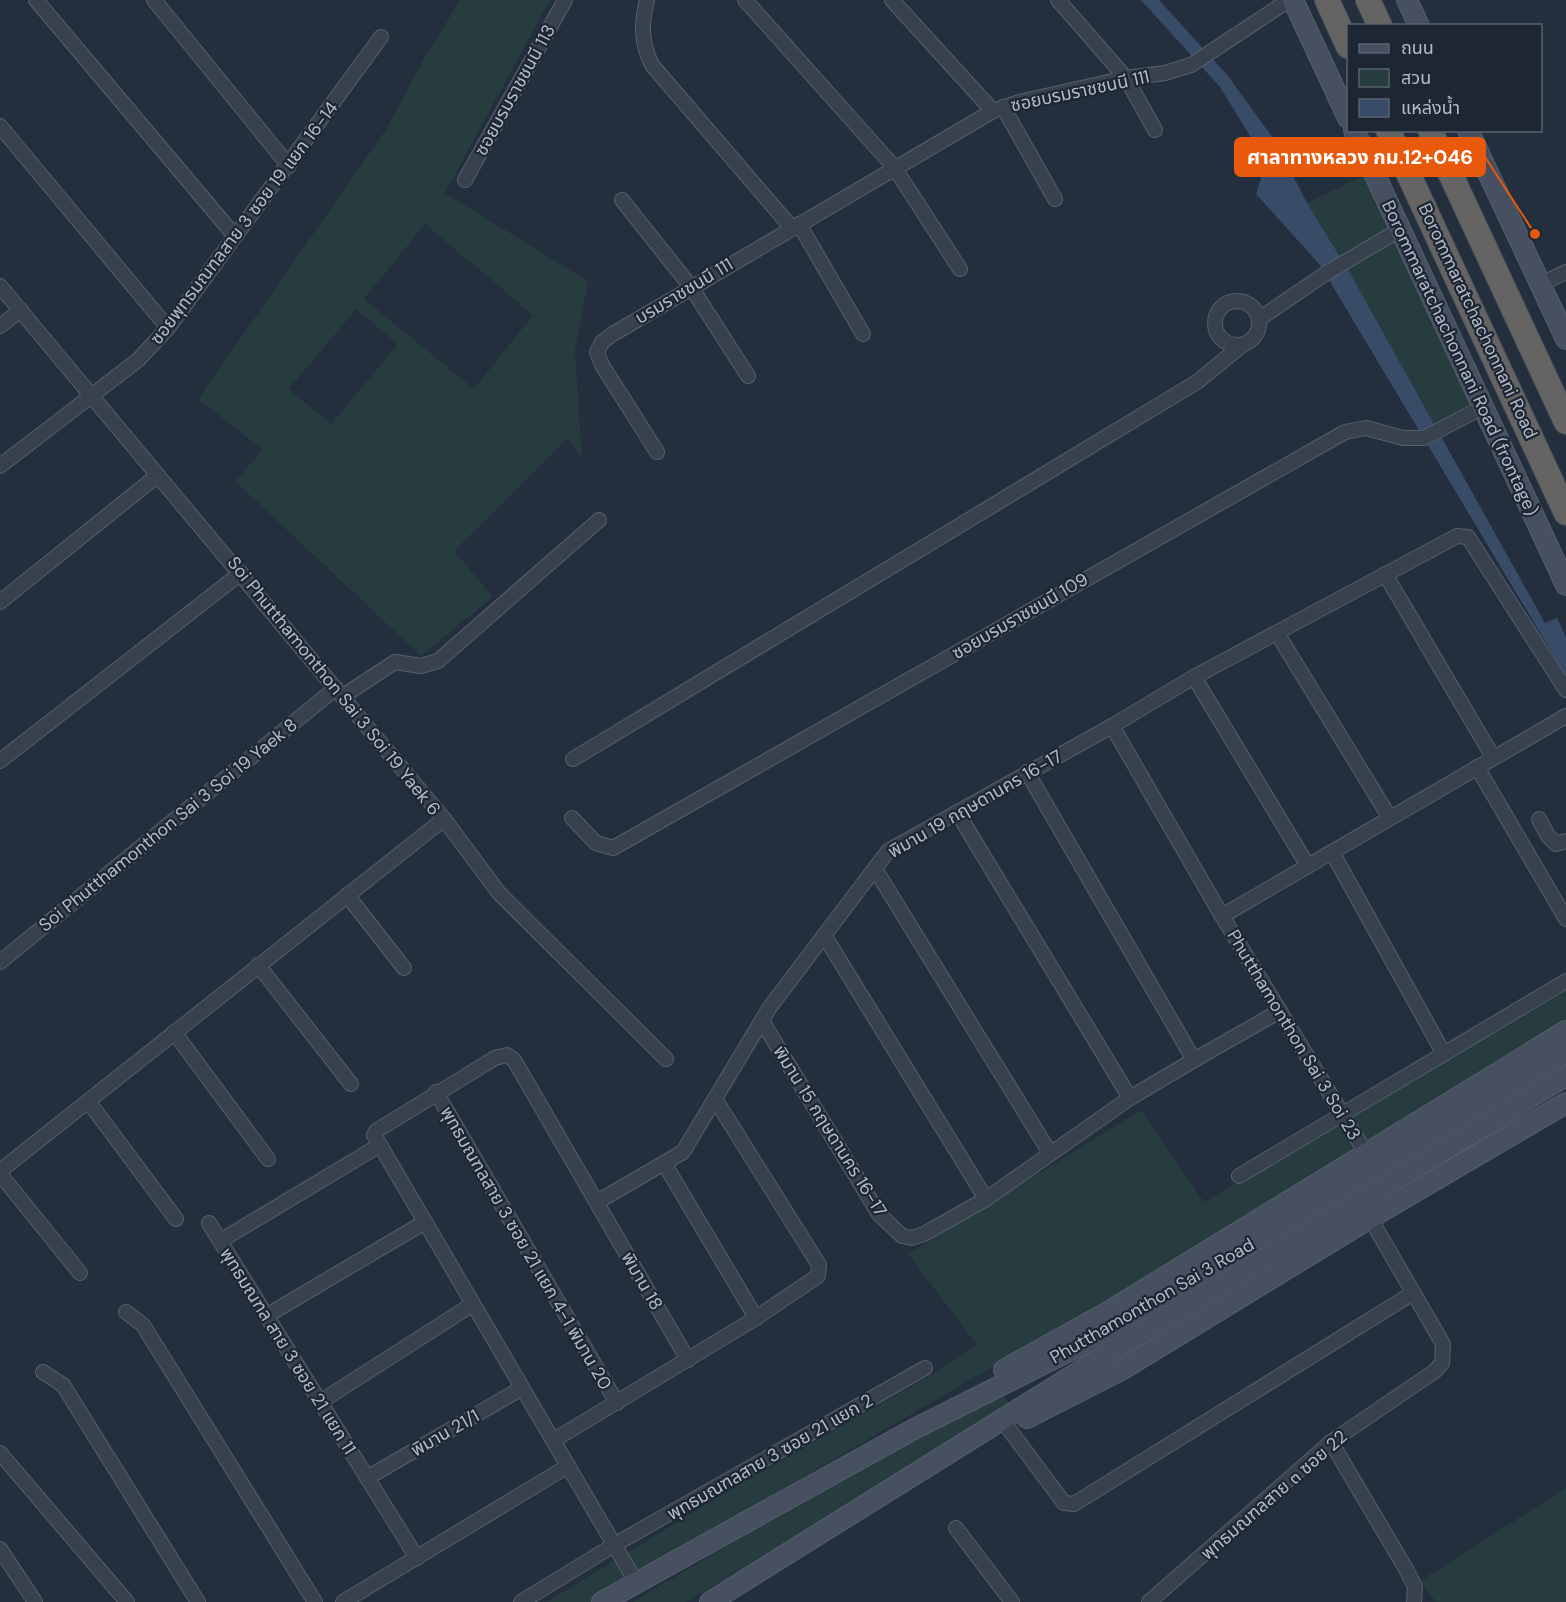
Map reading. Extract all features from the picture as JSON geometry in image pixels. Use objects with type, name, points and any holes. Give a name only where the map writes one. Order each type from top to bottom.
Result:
[{"type":"highway","points":[[1327,0],[1347,44]]},
{"type":"highway","points":[[1368,0],[1379,24]]},
{"type":"highway","name":"Borommaratchachonnani Road","points":[[1389,132],[1566,513]]},
{"type":"highway","name":"Borommaratchachonnani Road","points":[[1431,132],[1566,422]]},
{"type":"main road","points":[[1291,0],[1347,116]]},
{"type":"main road","points":[[1407,0],[1418,24]]},
{"type":"main road","name":"Borommaratchachonnani Road (frontage)","points":[[1355,132],[1566,585]]},
{"type":"main road","points":[[1469,132],[1566,339]]},
{"type":"main road","points":[[914,1429],[1003,1371],[1113,1309],[1566,1032]]},
{"type":"main road","name":"Phutthamonthon Sai 3 Road","points":[[710,1602],[933,1464],[1099,1347],[1566,1052]]},
{"type":"main road","name":"Phutthamonthon Sai 3 Road","points":[[602,1602],[914,1429],[1099,1347],[1566,1076]]},
{"type":"main road","points":[[933,1464],[1121,1370],[1370,1218],[1566,1103]]},
{"type":"street","points":[[36,0],[234,236]]},
{"type":"street","points":[[154,0],[289,166]]},
{"type":"street","name":"ซอยบรมราชชนนี 113","points":[[465,180],[565,0]]},
{"type":"street","points":[[647,0],[642,22],[643,45],[652,65],[795,226],[863,334]]},
{"type":"street","points":[[745,0],[894,167],[960,269]]},
{"type":"street","points":[[892,0],[998,109],[1055,199]]},
{"type":"street","points":[[1058,0],[1126,78],[1155,130]]},
{"type":"street","name":"ซอยบรมราชชนนี 111","points":[[777,236],[998,109],[1126,78],[1165,73],[1191,64],[1291,0]]},
{"type":"street","name":"ซอยพุทธมณฑลสาย 3 ซอย 19 แยก 16-14","points":[[0,466],[91,393],[138,360],[168,328],[234,236],[289,166],[381,37]]},
{"type":"street","points":[[0,126],[168,328]]},
{"type":"street","points":[[622,200],[691,287],[748,376]]},
{"type":"street","points":[[1259,319],[1328,272],[1401,229]]},
{"type":"street","name":"บรมราชชนนี 111","points":[[657,452],[602,365],[597,352],[602,342],[777,236]]},
{"type":"street","points":[[1541,284],[1566,272]]},
{"type":"street","name":"Soi Phutthamonthon Sai 3 Soi 19 Yaek 6","points":[[0,286],[242,573],[444,819],[0,1172]]},
{"type":"street","points":[[573,759],[1197,382],[1241,345],[1256,336],[1259,319],[1256,310],[1240,301],[1222,306],[1216,314],[1214,323],[1217,333],[1232,345],[1241,345]]},
{"type":"street","points":[[0,327],[21,310]]},
{"type":"street","name":"ซอยบรมราชชนนี 109","points":[[572,818],[596,843],[613,848],[1345,432],[1366,428],[1403,438],[1424,438],[1483,407]]},
{"type":"street","points":[[0,602],[158,475]]},
{"type":"street","name":"Soi Phutthamonthon Sai 3 Soi 19 Yaek 8","points":[[0,962],[339,692],[395,662],[421,666],[438,661],[599,520]]},
{"type":"street","name":"พิมาน 19 กฤษดานคร 16-17","points":[[597,1202],[683,1152],[762,1021],[888,851],[1112,726],[1194,677],[1385,574],[1457,536],[1468,537],[1566,690]]},
{"type":"street","points":[[0,761],[242,573]]},
{"type":"street","points":[[1385,574],[1493,757]]},
{"type":"street","points":[[1277,633],[1390,818]]},
{"type":"street","points":[[1194,677],[1308,866]]},
{"type":"street","points":[[1222,916],[1566,716]]},
{"type":"street","name":"Phutthamonthon Sai 3 Soi 23","points":[[1112,726],[1222,916],[1366,1154]]},
{"type":"street","points":[[1477,767],[1566,919]]},
{"type":"street","points":[[1027,772],[1194,1060]]},
{"type":"street","points":[[957,812],[1130,1098]]},
{"type":"street","points":[[444,819],[499,893],[666,1059]]},
{"type":"street","points":[[1539,819],[1548,836],[1556,844],[1566,841]]},
{"type":"street","points":[[1332,852],[1444,1054]]},
{"type":"street","points":[[875,869],[1050,1154]]},
{"type":"street","points":[[347,895],[404,968]]},
{"type":"street","points":[[824,935],[986,1199],[1130,1098],[1280,1011]]},
{"type":"street","points":[[258,965],[351,1084]]},
{"type":"street","points":[[1239,1176],[1566,981]]},
{"type":"street","name":"พิมาน 15 กฤษดานคร 16-17","points":[[762,1021],[879,1214],[902,1236],[912,1238],[924,1234],[986,1199]]},
{"type":"street","points":[[174,1032],[268,1159]]},
{"type":"street","name":"พิมาน 18","points":[[436,1092],[495,1058],[507,1055],[514,1060],[688,1360]]},
{"type":"street","points":[[436,1092],[380,1127],[374,1135],[636,1582]]},
{"type":"street","name":"พุทธมณฑลสาย 3 ซอย 21 แยก 4-1 พิมาน 20","points":[[436,1092],[617,1404]]},
{"type":"street","points":[[554,1440],[756,1318],[818,1276],[819,1265],[715,1099]]},
{"type":"street","points":[[88,1101],[176,1219]]},
{"type":"street","name":"พุทธมณฑล สาย 3 ซอย 21 แยก 11","points":[[380,1145],[220,1241],[417,1558]]},
{"type":"street","points":[[664,1163],[756,1318]]},
{"type":"street","points":[[0,1172],[80,1273]]},
{"type":"street","name":"พุทธมณฑลสาย ๓ ซอย 22","points":[[1149,1602],[1331,1442],[1435,1371],[1442,1363],[1443,1344],[1370,1218]]},
{"type":"street","points":[[209,1222],[220,1241]]},
{"type":"street","points":[[266,1316],[424,1222]]},
{"type":"street","points":[[1008,1428],[1064,1503],[1074,1504],[1413,1293]]},
{"type":"street","points":[[320,1402],[473,1304]]},
{"type":"street","points":[[126,1312],[143,1325],[315,1602]]},
{"type":"street","name":"พุทธมณฑลสาย 3 ซอย 21 แยก 2","points":[[521,1602],[614,1545],[925,1368]]},
{"type":"street","points":[[43,1372],[63,1385],[198,1602]]},
{"type":"street","name":"พิมาน 21/1","points":[[367,1478],[522,1388]]},
{"type":"street","points":[[1331,1442],[1406,1569],[1414,1587],[1414,1602]]},
{"type":"street","points":[[0,1453],[127,1602]]},
{"type":"street","points":[[343,1602],[568,1466]]},
{"type":"street","points":[[956,1528],[1012,1602]]},
{"type":"street","points":[[0,1549],[35,1602]]},
{"type":"green space","points":[[460,0],[550,0],[445,193],[588,281],[575,351],[582,461],[569,438],[454,551],[493,597],[421,656],[235,481],[263,450],[198,399],[385,131],[423,61]],"holes":[[[425,224],[533,315],[474,389],[364,299]],[[356,309],[398,344],[331,424],[289,389]]]},
{"type":"green space","points":[[1364,175],[1471,405],[1435,425],[1307,203]]},
{"type":"green space","points":[[1566,989],[1566,1024],[1230,1228],[590,1602],[547,1602],[726,1492],[935,1373],[977,1345],[908,1254],[1141,1110],[1204,1202]]},
{"type":"green space","points":[[1002,1393],[1011,1406],[686,1602],[633,1602],[832,1483]]},
{"type":"green space","points":[[1566,1488],[1566,1602],[1436,1602],[1420,1581]]},
{"type":"water","points":[[1141,0],[1159,0],[1228,76],[1275,141],[1307,203],[1351,275],[1545,623],[1557,618],[1566,637],[1566,676],[1320,265],[1256,194],[1266,162],[1220,87]]},
{"type":"place","name":"ศาลาทางหลวง กม.12+046","points":[[1535,234]]}]
